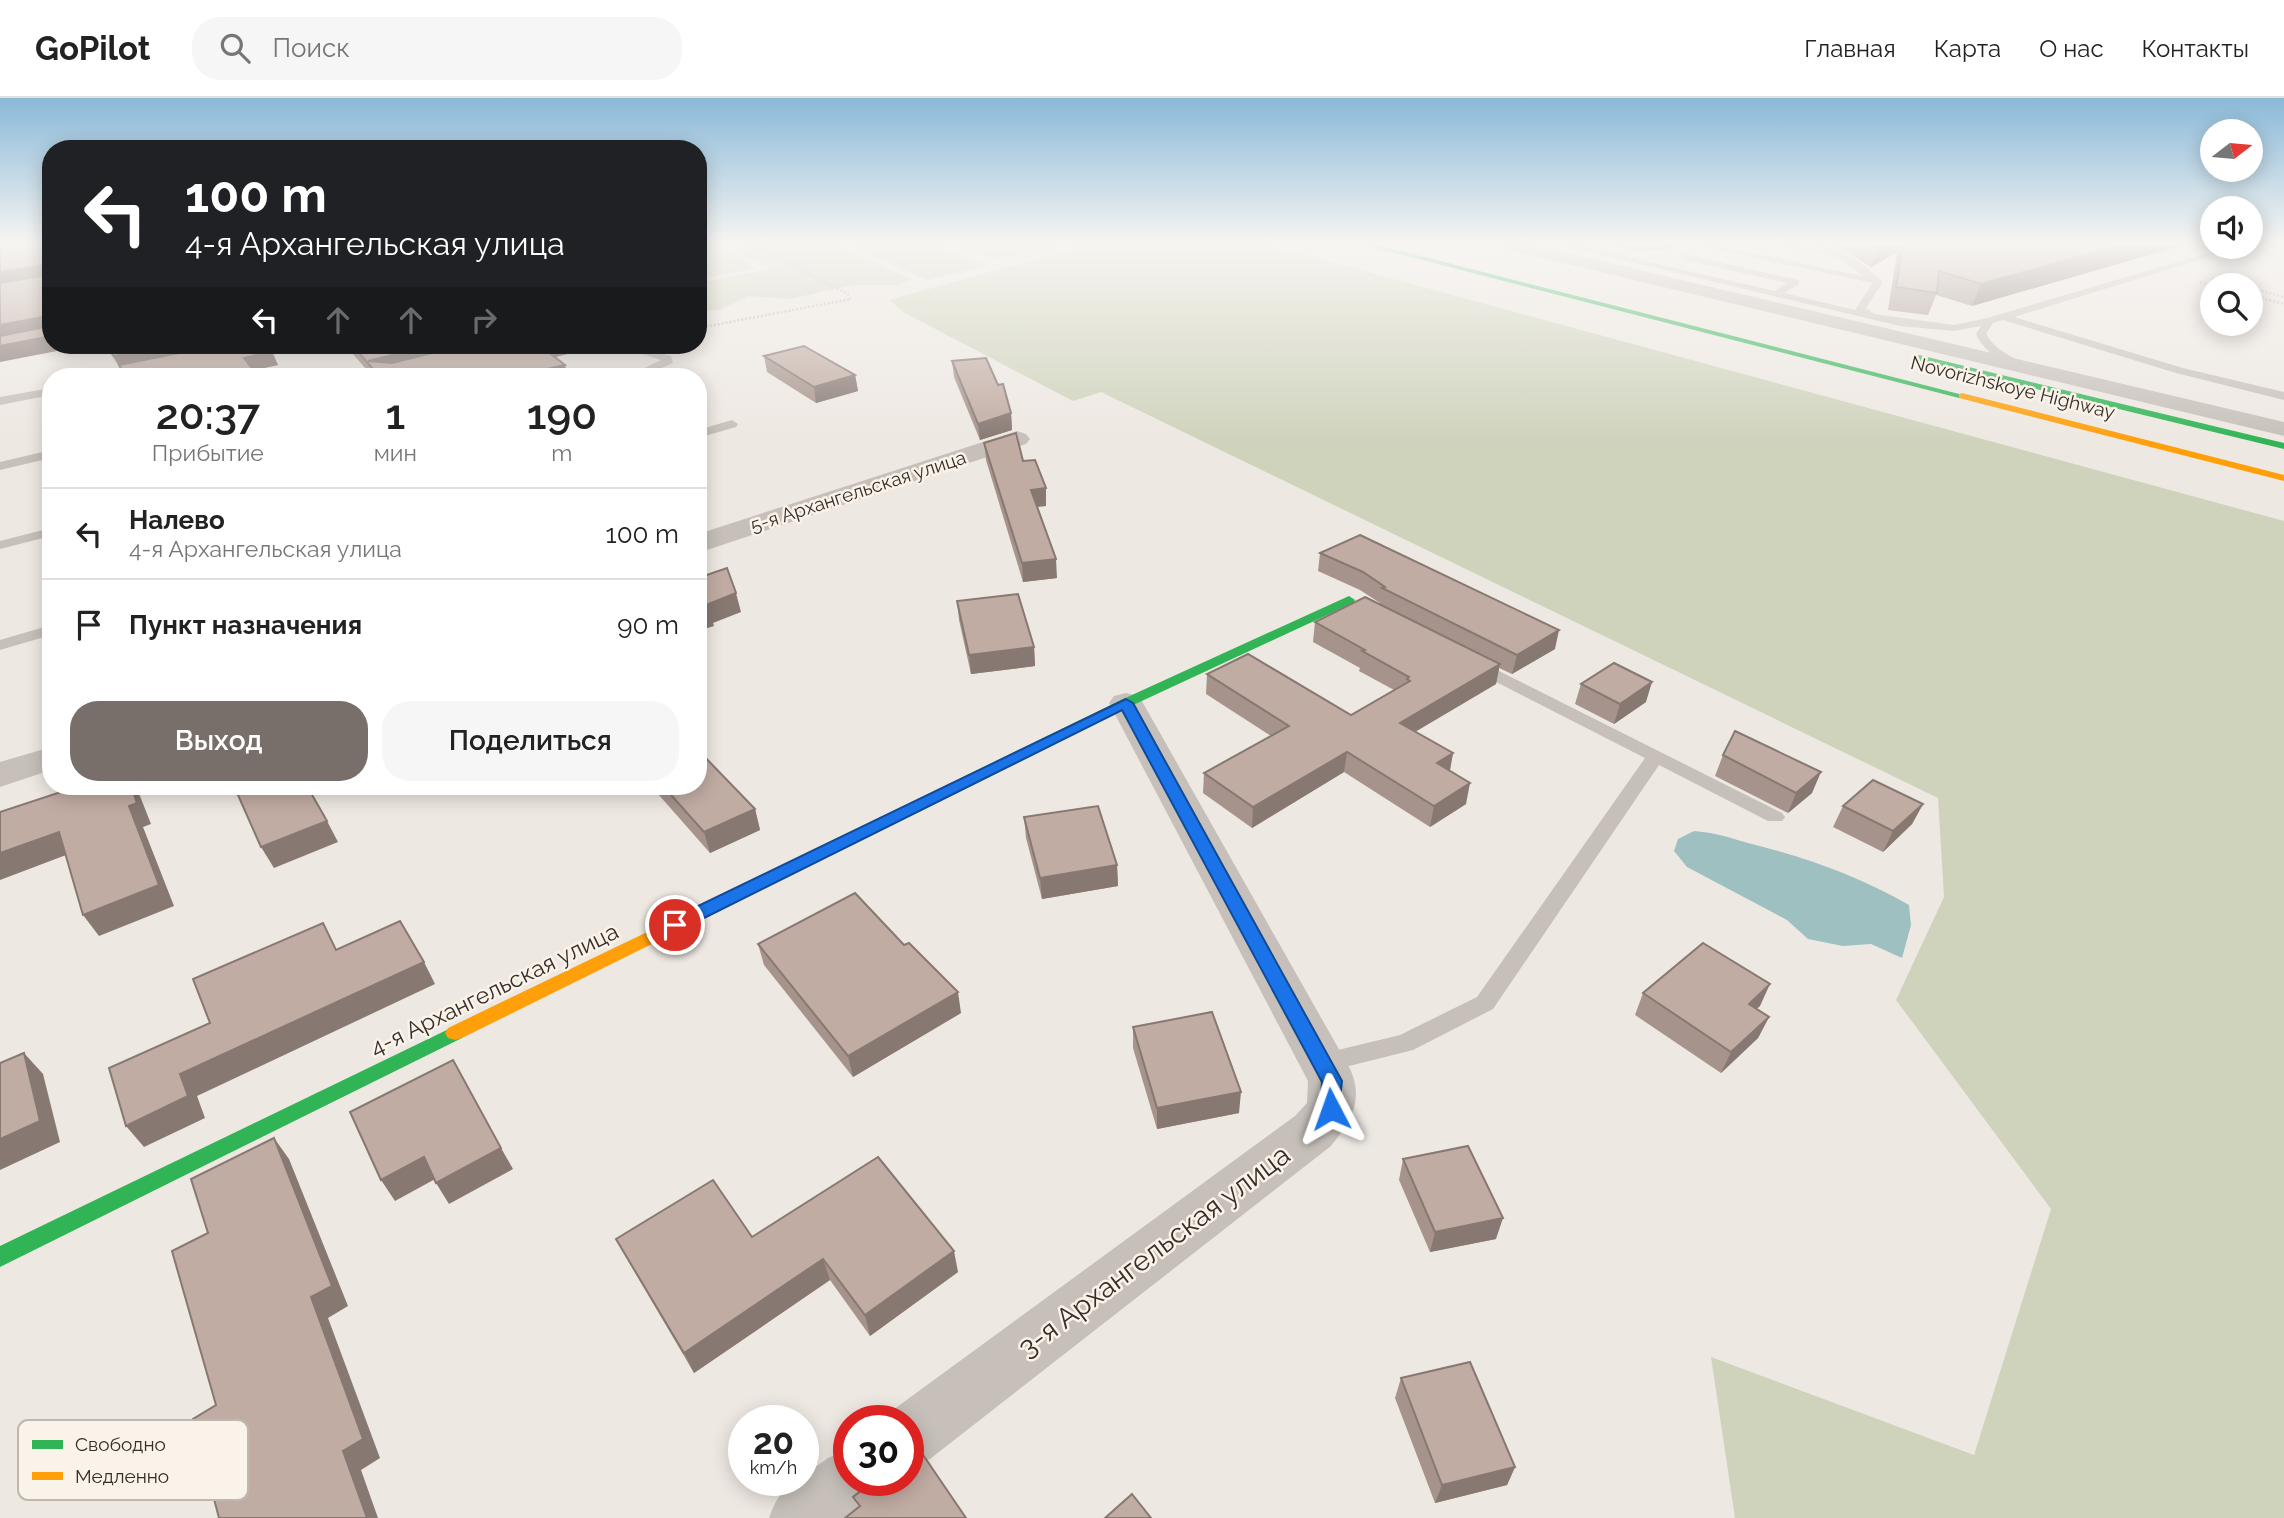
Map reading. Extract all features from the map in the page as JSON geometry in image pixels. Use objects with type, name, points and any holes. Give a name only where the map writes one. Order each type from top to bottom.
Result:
[{"type":"main road","name":"Novorizhskoye Highway","points":[[1625,310],[2284,478]]},
{"type":"main road","name":"Novorizhskoye Highway","points":[[1743,310],[2284,446]]},
{"type":"main road","name":"4-я Архангельская улица","points":[[0,1257],[1126,703],[1356,603]]},
{"type":"street","points":[[1772,310],[2284,429]]},
{"type":"street","name":"5-я Архангельская улица","points":[[707,541],[1017,439]]},
{"type":"street","name":"3-я Архангельская улица","points":[[924,1425],[1313,1131],[1331,1109],[1332,1081],[1126,703]]},
{"type":"street","points":[[0,775],[42,761]]},
{"type":"street","points":[[801,1518],[833,1493]]},
{"type":"lane","points":[[1842,310],[1900,323],[1954,328],[2026,310]]},
{"type":"lane","points":[[1861,310],[1867,316],[1971,355]]},
{"type":"lane","points":[[2004,317],[2180,371],[2284,396]]},
{"type":"lane","points":[[1989,321],[1981,334],[1985,343],[1991,350],[2028,369]]},
{"type":"lane","points":[[652,354],[667,358],[667,363],[660,368]]},
{"type":"lane","points":[[0,401],[42,393]]},
{"type":"lane","points":[[707,431],[732,424]]},
{"type":"lane","points":[[0,466],[42,456]]},
{"type":"lane","points":[[0,545],[42,534]]},
{"type":"lane","points":[[0,645],[42,633]]},
{"type":"lane","points":[[1460,656],[1775,817]]},
{"type":"lane","points":[[1321,1063],[1405,1043],[1485,1003],[1656,756]]},
{"type":"path","points":[[707,326],[792,310]]},
{"type":"green space","points":[[902,310],[1509,310],[2284,521],[2284,1518],[1735,1518],[1711,1357],[1974,1455],[2051,1209],[1896,1000],[1944,897],[1938,798],[1101,392],[1073,401]]},
{"type":"water","points":[[1694,831],[1724,836],[1813,862],[1871,885],[1909,905],[1911,925],[1902,958],[1871,944],[1843,946],[1808,939],[1787,920],[1687,867],[1674,851],[1678,839]]},
{"type":"building","points":[[0,310],[42,310],[42,317],[0,325]]},
{"type":"building","points":[[42,328],[42,338],[0,346],[0,336]]},
{"type":"building","points":[[804,346],[855,375],[814,387],[764,356]]},
{"type":"building","points":[[174,354],[260,354],[244,358],[252,368],[121,368],[119,365]]},
{"type":"building","points":[[360,354],[396,354],[368,361],[392,363],[428,354],[551,354],[565,365],[552,368],[372,368]]},
{"type":"building","points":[[986,358],[998,385],[1003,384],[1011,413],[978,424],[952,361]]},
{"type":"building","points":[[1016,433],[1023,461],[1035,460],[1046,488],[1031,490],[1056,559],[1022,563],[984,443]]},
{"type":"building","points":[[1360,535],[1559,630],[1517,655],[1382,588],[1385,587],[1363,572],[1320,553]]},
{"type":"building","points":[[727,568],[736,593],[707,605],[707,575]]},
{"type":"building","points":[[1018,594],[1034,647],[969,655],[957,601]]},
{"type":"building","points":[[1365,597],[1500,664],[1400,723],[1453,753],[1437,763],[1470,783],[1434,806],[1347,752],[1253,807],[1204,773],[1289,726],[1207,674],[1248,654],[1351,715],[1410,681],[1407,679],[1409,677],[1315,622]]},
{"type":"building","points":[[1614,663],[1652,682],[1620,704],[1581,684]]},
{"type":"building","points":[[1735,731],[1821,772],[1796,793],[1723,755]]},
{"type":"building","points":[[707,759],[755,809],[704,832],[671,795],[707,795]]},
{"type":"building","points":[[1873,780],[1923,804],[1893,831],[1843,806]]},
{"type":"building","points":[[52,795],[134,795],[137,803],[129,806],[159,885],[83,915],[59,832],[0,853],[0,812]]},
{"type":"building","points":[[238,795],[312,795],[327,821],[261,847]]},
{"type":"building","points":[[1098,806],[1117,865],[1040,878],[1024,817]]},
{"type":"building","points":[[855,893],[904,945],[909,943],[958,992],[848,1056],[758,944]]},
{"type":"building","points":[[400,921],[424,962],[180,1074],[188,1096],[126,1126],[109,1068],[210,1023],[193,979],[323,923],[336,950]]},
{"type":"building","points":[[1703,943],[1770,984],[1749,1004],[1769,1017],[1731,1052],[1643,993]]},
{"type":"building","points":[[1212,1012],[1241,1092],[1157,1108],[1133,1027]]},
{"type":"building","points":[[24,1053],[40,1121],[0,1139],[0,1063]]},
{"type":"building","points":[[453,1060],[501,1148],[436,1183],[424,1157],[381,1180],[350,1112]]},
{"type":"building","points":[[274,1138],[332,1286],[311,1297],[363,1439],[343,1451],[367,1518],[219,1518],[214,1500],[248,1500],[248,1420],[193,1419],[216,1405],[172,1251],[208,1233],[191,1179]]},
{"type":"building","points":[[1468,1146],[1503,1218],[1435,1232],[1403,1159]]},
{"type":"building","points":[[878,1157],[954,1251],[865,1315],[823,1259],[684,1353],[616,1239],[713,1180],[752,1237]]},
{"type":"building","points":[[1470,1362],[1515,1467],[1442,1485],[1401,1378]]},
{"type":"building","points":[[924,1456],[966,1518],[845,1518],[860,1506],[853,1497],[924,1496]]},
{"type":"building","points":[[1132,1494],[1151,1518],[1105,1518]]},
{"type":"traffic: fast","points":[[1625,310],[1962,396]]},
{"type":"traffic: fast","points":[[1919,358],[2284,446]]},
{"type":"traffic: fast","points":[[836,846],[1126,703],[1349,600]]},
{"type":"traffic: fast","points":[[0,1257],[455,1033]]},
{"type":"traffic: slow","points":[[1962,396],[2284,478]]},
{"type":"traffic: slow","points":[[455,1033],[836,846]]},
{"type":"route","points":[[675,925],[1126,703],[1332,1081],[1331,1109]]}]
